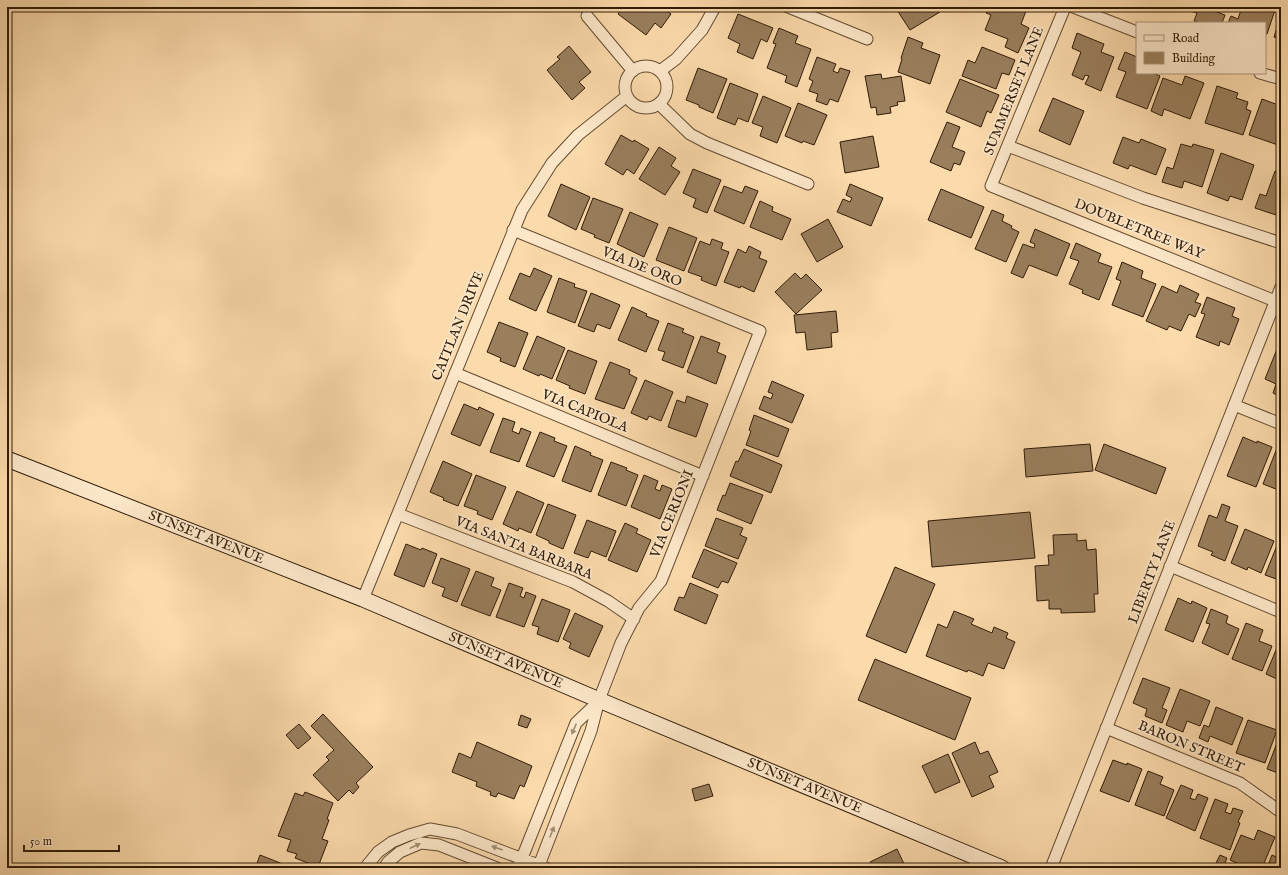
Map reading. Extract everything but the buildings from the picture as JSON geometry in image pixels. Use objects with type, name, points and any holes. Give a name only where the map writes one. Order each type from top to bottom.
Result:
[{"type":"main road","name":"SUNSET AVENUE","points":[[7,459],[363,599],[599,700],[1002,868]]},
{"type":"street","points":[[660,71],[676,59],[702,30],[715,7]]},
{"type":"street","points":[[788,7],[867,39]]},
{"type":"street","name":"SUMMERSET LANE","points":[[991,186],[1065,7]]},
{"type":"street","points":[[1073,7],[1136,32]]},
{"type":"street","points":[[587,16],[633,71]]},
{"type":"street","points":[[650,66],[660,71],[666,80],[667,85],[666,96],[659,104],[654,107],[641,108],[631,101],[627,96],[625,89],[626,82],[633,71],[638,68],[650,66]]},
{"type":"street","points":[[1264,74],[1281,79]]},
{"type":"street","name":"CAITLAN DRIVE","points":[[363,599],[522,210],[552,163],[578,136],[627,96]]},
{"type":"street","points":[[659,104],[690,134],[707,143],[808,184]]},
{"type":"street","name":"DOUBLETREE WAY","points":[[1008,146],[1143,198],[1281,243]]},
{"type":"street","name":"DOUBLETREE WAY","points":[[991,186],[1275,301]]},
{"type":"street","name":"VIA DE ORO","points":[[513,230],[760,331]]},
{"type":"street","name":"LIBERTY LANE","points":[[1051,868],[1281,287]]},
{"type":"street","name":"VIA CERIONI","points":[[365,868],[378,852],[392,842],[430,829],[457,834],[520,863],[541,867],[592,731],[599,700],[621,643],[640,608],[661,581],[760,331]]},
{"type":"street","name":"VIA CAPIOLA","points":[[455,373],[703,476]]},
{"type":"street","points":[[1234,405],[1281,424]]},
{"type":"street","name":"VIA SANTA BARBARA","points":[[398,514],[573,582],[608,601],[634,619]]},
{"type":"street","points":[[1170,566],[1281,612]]},
{"type":"street","name":"VIA CERIONI","points":[[520,863],[576,723],[599,700]]},
{"type":"street","name":"BARON STREET","points":[[1106,728],[1240,783],[1281,812]]},
{"type":"street","points":[[384,868],[388,862],[400,852],[421,843],[439,845],[497,868]]}]
